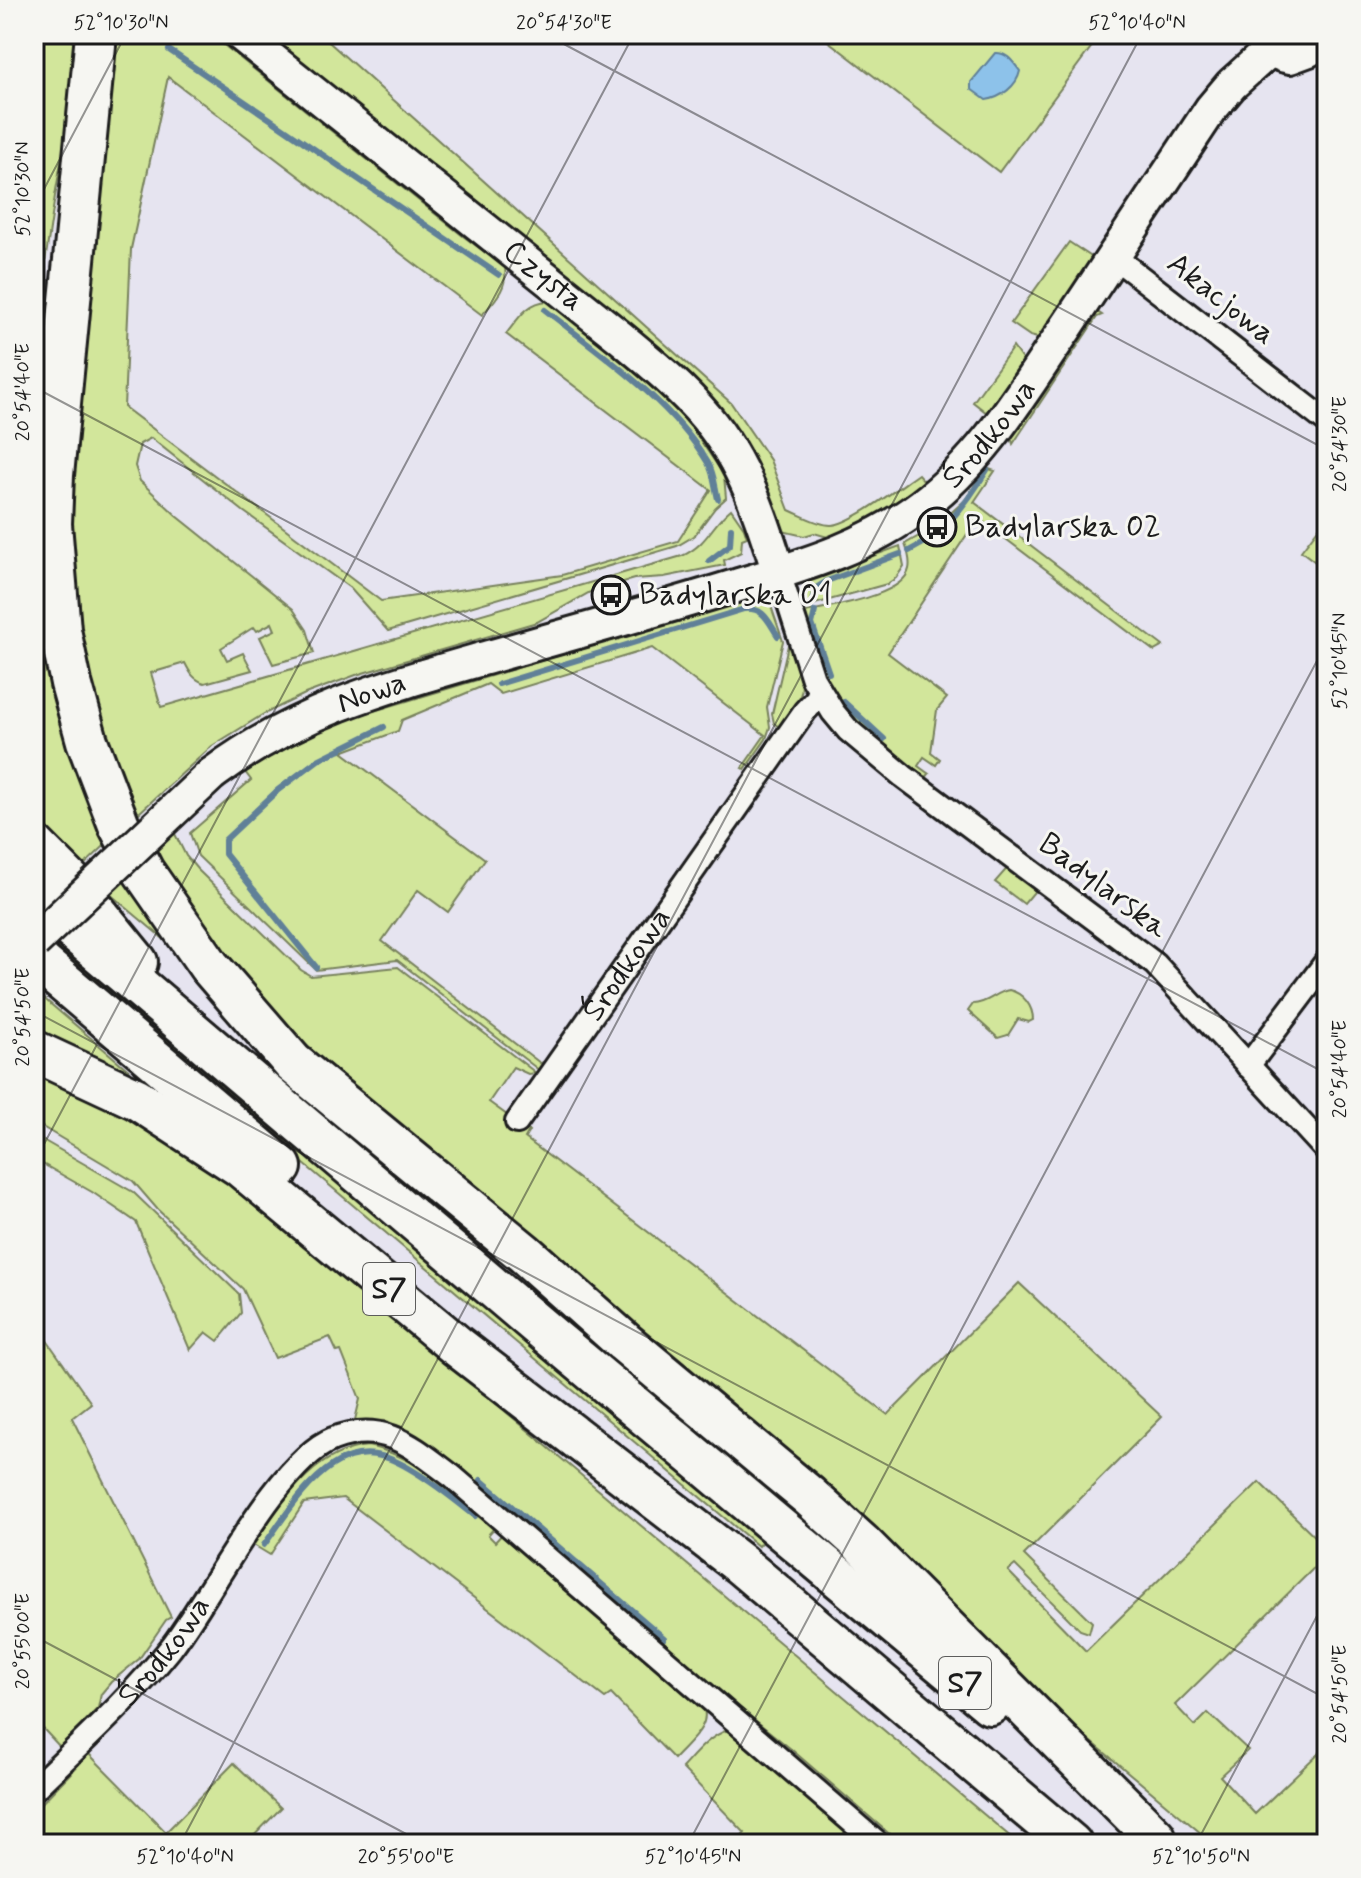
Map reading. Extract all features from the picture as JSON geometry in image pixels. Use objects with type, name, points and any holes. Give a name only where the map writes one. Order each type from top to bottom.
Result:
[{"type":"highway","points":[[34,396],[68,166],[96,39]]},
{"type":"highway","name":"S7","points":[[34,845],[76,887],[202,1041],[777,1526],[1155,1837],[936,1616],[820,1505],[645,1360],[524,1253],[293,1063],[209,966],[143,871],[119,825],[78,712],[60,630],[54,581],[51,524],[53,475],[96,39]]},
{"type":"highway","points":[[34,897],[202,1041]]},
{"type":"highway","points":[[34,957],[472,1329],[734,1559]]},
{"type":"highway","name":"S7","points":[[34,1051],[137,1099],[240,1166],[457,1346],[734,1559],[1071,1844]]},
{"type":"street","name":"Czysta","points":[[240,34],[599,320],[680,389],[707,417],[737,463],[756,503],[779,573]]},
{"type":"street","name":"Środkowa","points":[[779,573],[869,538],[914,511],[947,484],[997,428],[1211,109],[1269,41]]},
{"type":"street","points":[[1269,41],[1290,57],[1320,42]]},
{"type":"street","name":"Akacjowa","points":[[1113,256],[1327,422]]},
{"type":"street","points":[[779,573],[804,657],[821,694]]},
{"type":"street","name":"Nowa","points":[[34,942],[212,774],[276,731],[399,683],[779,573]]},
{"type":"street","name":"Środkowa","points":[[517,1122],[694,867],[805,711],[821,694]]},
{"type":"street","name":"Badylarska","points":[[821,694],[844,726],[878,757],[1160,969],[1327,1151]]},
{"type":"street","points":[[1248,1066],[1327,961]]},
{"type":"street","name":"Środkowa","points":[[34,1789],[137,1687],[171,1647],[274,1494],[302,1461],[330,1440],[369,1432],[401,1440],[453,1477],[878,1844]]},
{"type":"green space","points":[[34,34],[84,34],[34,335]]},
{"type":"green space","points":[[114,34],[210,34],[505,267],[500,293],[482,315],[168,77],[131,249],[124,407],[381,601],[562,575],[678,541],[711,490],[506,334],[534,304],[548,301],[642,378],[687,421],[724,475],[726,498],[694,536],[677,546],[388,631],[350,588],[243,511],[151,438],[140,444],[135,466],[140,481],[177,516],[293,609],[307,630],[314,653],[273,664],[260,637],[275,630],[272,623],[257,631],[254,627],[221,648],[227,660],[243,653],[252,670],[205,683],[193,676],[185,663],[151,673],[161,707],[682,556],[698,546],[731,509],[747,537],[742,539],[741,552],[724,560],[725,565],[664,577],[634,579],[592,591],[537,622],[356,675],[305,694],[264,714],[212,746],[139,813],[136,811],[129,816],[95,730],[63,520],[104,75]]},
{"type":"green space","points":[[267,34],[320,34],[731,403],[770,460],[789,510],[815,522],[831,525],[863,512],[918,474],[926,483],[887,510],[831,538],[814,533],[804,536],[782,531],[762,477],[729,421],[484,208]]},
{"type":"green space","points":[[819,34],[1101,34],[999,172]]},
{"type":"green space","points":[[1069,242],[1093,258],[1038,338],[1030,336],[1011,323]]},
{"type":"green space","points":[[1096,311],[1102,315],[1097,317],[1013,444],[1010,434]]},
{"type":"green space","points":[[1013,347],[1023,361],[987,413],[973,402]]},
{"type":"green space","points":[[46,463],[117,834],[80,869],[34,829],[34,465]]},
{"type":"green space","points":[[986,468],[995,471],[974,502],[1163,646],[1154,651],[978,518],[888,653],[947,698],[937,710],[931,752],[940,759],[936,765],[924,757],[918,766],[929,774],[924,780],[872,739],[845,711],[824,677],[800,615],[864,599],[894,587],[904,579],[909,569],[905,544],[928,531],[931,535],[945,524],[943,520],[965,500]]},
{"type":"green space","points":[[1327,517],[1327,571],[1301,551]]},
{"type":"green space","points":[[900,546],[904,566],[896,578],[887,584],[804,607],[802,594],[810,579]]},
{"type":"green space","points":[[752,598],[764,600],[771,606],[783,641],[767,707],[770,727],[766,739],[745,769],[742,768],[765,735],[652,648],[501,694],[488,684],[402,720],[398,731],[342,752],[485,859],[448,912],[418,890],[382,941],[540,1063],[544,1062],[546,1064],[540,1071],[397,960],[316,970],[198,856],[190,833],[251,780],[245,772],[298,740],[350,718]]},
{"type":"green space","points":[[789,641],[802,686],[797,703],[781,729],[774,723],[772,714]]},
{"type":"green space","points":[[174,832],[186,856],[197,869],[301,970],[311,976],[398,967],[536,1073],[528,1074],[513,1067],[489,1102],[529,1131],[525,1138],[888,1415],[1019,1283],[1162,1417],[1024,1555],[1092,1622],[1089,1633],[1080,1630],[1015,1565],[1008,1571],[1086,1651],[1259,1482],[1327,1548],[1327,1555],[1175,1705],[1195,1726],[1208,1713],[1248,1750],[1220,1776],[1255,1814],[1327,1745],[1327,1844],[1214,1844],[1050,1707],[478,1190],[264,1007],[150,855]]},
{"type":"green space","points":[[1010,865],[1033,883],[1034,892],[1024,904],[995,882]]},
{"type":"green space","points":[[136,870],[197,967],[110,894]]},
{"type":"green space","points":[[60,943],[765,1538],[758,1546],[51,951]]},
{"type":"green space","points":[[34,990],[152,1090],[34,1037]]},
{"type":"green space","points":[[1009,990],[1026,1001],[1033,1020],[1018,1019],[1008,1035],[998,1038],[968,1011],[973,1004]]},
{"type":"green space","points":[[34,1067],[153,1129],[252,1198],[1019,1844],[901,1844],[791,1749],[660,1644],[426,1441],[387,1421],[355,1420],[360,1399],[341,1351],[337,1352],[330,1337],[275,1358],[243,1289],[158,1210],[133,1181],[34,1122]]},
{"type":"green space","points":[[34,1135],[133,1192],[239,1294],[241,1313],[218,1341],[206,1332],[190,1350],[136,1222],[92,1192],[34,1159]]},
{"type":"green space","points":[[34,1322],[91,1403],[72,1418],[171,1617],[139,1659],[101,1694],[98,1708],[60,1747],[34,1719]]},
{"type":"green space","points":[[368,1446],[403,1458],[452,1489],[496,1526],[488,1535],[495,1542],[504,1532],[701,1704],[705,1719],[702,1726],[674,1759],[611,1694],[605,1698],[343,1498],[304,1503],[270,1555],[252,1544],[287,1496],[315,1468],[348,1450]]},
{"type":"green space","points":[[728,1730],[863,1844],[735,1844],[745,1833],[682,1768],[709,1741]]},
{"type":"green space","points":[[89,1754],[166,1832],[234,1763],[281,1808],[246,1844],[41,1844],[34,1837],[34,1811]]},
{"type":"water","points":[[995,53],[1006,56],[1020,71],[1016,82],[1008,90],[986,100],[971,89],[971,82]]},
{"type":"waterway","points":[[169,50],[499,275]]},
{"type":"waterway","points":[[545,310],[634,380],[675,419],[708,463],[718,499]]},
{"type":"waterway","points":[[909,551],[944,527],[987,470]]},
{"type":"waterway","points":[[709,561],[730,545],[731,528]]},
{"type":"waterway","points":[[813,603],[816,588],[827,581],[900,554]]},
{"type":"waterway","points":[[499,684],[744,609],[761,613],[778,636]]},
{"type":"waterway","points":[[815,611],[812,624],[829,673]]},
{"type":"waterway","points":[[844,702],[884,739]]},
{"type":"waterway","points":[[316,967],[225,854],[225,840],[278,790],[318,760],[384,727]]},
{"type":"waterway","points":[[264,1545],[313,1482],[338,1462],[362,1455],[381,1456],[404,1465],[475,1516]]},
{"type":"waterway","points":[[481,1480],[664,1638]]},
{"type":"place","name":"Badylarska 02","points":[[937,527]]},
{"type":"place","name":"Badylarska 01","points":[[611,595]]}]
